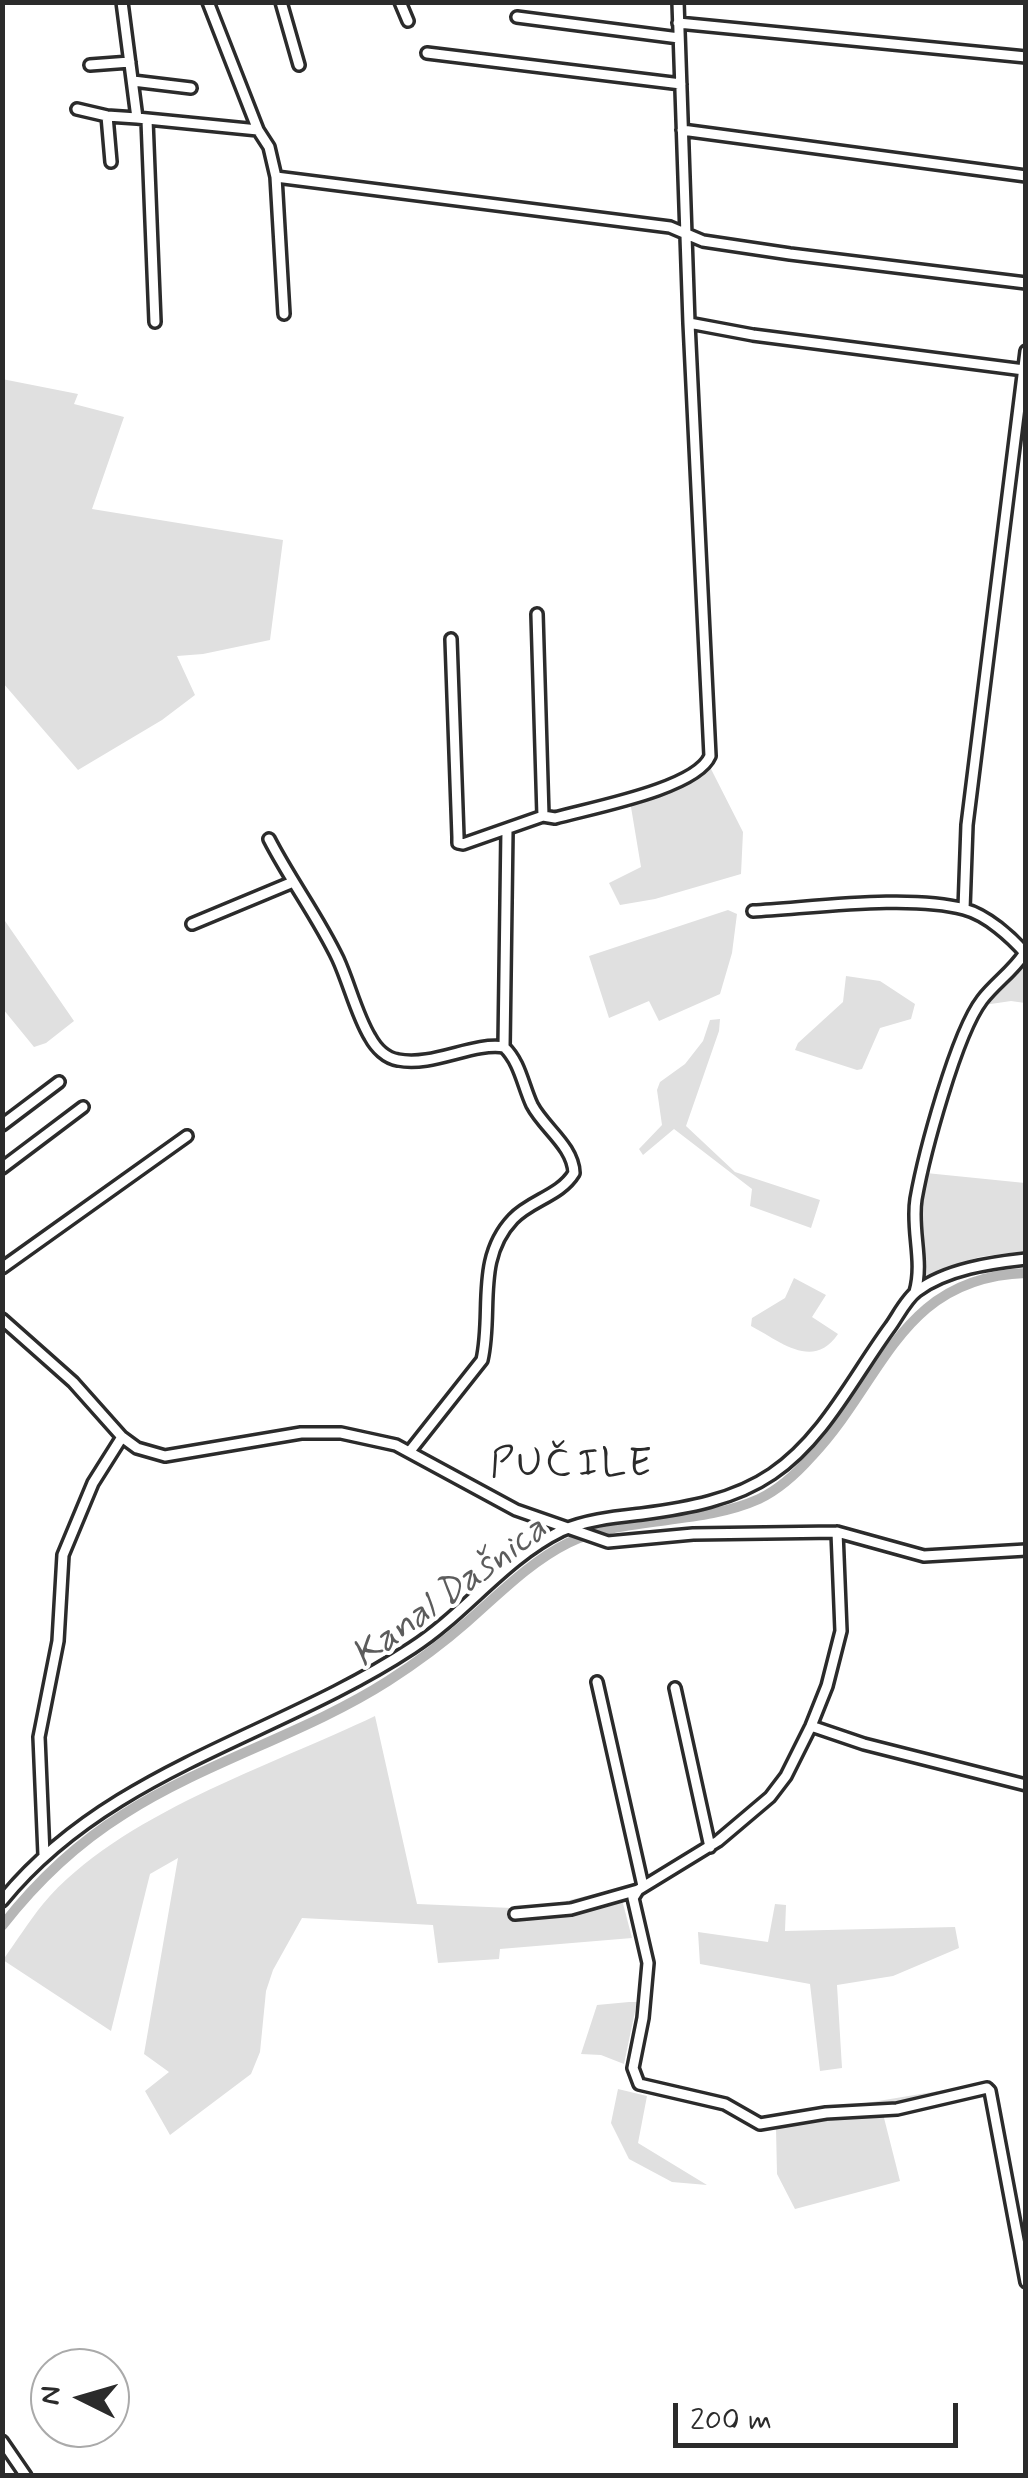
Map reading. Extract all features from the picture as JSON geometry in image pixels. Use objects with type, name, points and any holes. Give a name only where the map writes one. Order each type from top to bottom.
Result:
[{"type":"street","points":[[122,2],[142,119],[156,322]]},
{"type":"street","points":[[208,2],[258,130],[270,147],[276,177],[284,314]]},
{"type":"street","points":[[281,2],[299,65]]},
{"type":"street","points":[[400,2],[408,21]]},
{"type":"street","points":[[451,639],[458,842],[543,816],[555,818],[666,786],[697,773],[710,756],[678,2]]},
{"type":"street","points":[[518,17],[679,38]]},
{"type":"street","points":[[678,23],[1026,58]]},
{"type":"street","points":[[426,53],[680,84]]},
{"type":"street","points":[[90,65],[130,62]]},
{"type":"street","points":[[133,81],[191,88]]},
{"type":"street","points":[[77,109],[108,116],[258,130]]},
{"type":"street","points":[[108,116],[110,162]]},
{"type":"street","points":[[682,130],[1026,176]]},
{"type":"street","points":[[276,177],[670,227],[680,229],[686,236],[790,254],[1026,283]]},
{"type":"street","points":[[689,323],[753,336],[1024,370]]},
{"type":"street","points":[[964,909],[967,824],[1026,351]]},
{"type":"street","points":[[537,614],[543,816]]},
{"type":"street","points":[[504,1047],[506,830]]},
{"type":"street","points":[[269,839],[338,958],[365,1028],[382,1053],[405,1061],[504,1047],[513,1055],[534,1108],[566,1151],[574,1173],[562,1187],[513,1219],[500,1237],[491,1254],[487,1276],[486,1344],[482,1360],[410,1452]]},
{"type":"street","points":[[192,924],[293,882]]},
{"type":"street","points":[[2,1901],[44,1855],[108,1806],[143,1784],[340,1691],[414,1648],[536,1546],[569,1530],[609,1518],[674,1510],[719,1499],[770,1476],[830,1414],[915,1292],[919,1260],[915,1205],[922,1168],[955,1060],[983,999],[1025,954],[1002,932],[964,909],[890,904],[753,911]]},
{"type":"street","points":[[2,1125],[59,1082]]},
{"type":"street","points":[[2,1168],[82,1107]]},
{"type":"street","points":[[2,1268],[187,1136]]},
{"type":"street","points":[[915,1292],[982,1265],[1026,1258]]},
{"type":"street","points":[[2,1320],[72,1382],[122,1437],[137,1448],[165,1456],[321,1432],[378,1440],[410,1452],[516,1510],[598,1540],[708,1533],[837,1532],[924,1556],[1026,1550]]},
{"type":"street","points":[[44,1855],[39,1737],[58,1640],[63,1555],[93,1484],[122,1437]]},
{"type":"street","points":[[515,1914],[571,1909],[640,1888],[710,1847],[770,1797],[786,1776],[827,1686],[840,1631],[837,1532]]},
{"type":"street","points":[[597,1682],[640,1888],[633,1898],[648,1963],[643,2018],[632,2068],[639,2084],[725,2104],[760,2124],[826,2112],[897,2109],[987,2088],[1026,2282]]},
{"type":"street","points":[[675,1688],[710,1847]]},
{"type":"street","points":[[811,1726],[864,1744],[1026,1785]]},
{"type":"street","points":[[2,2440],[26,2476]]},
{"type":"shaded area","points":[[2,379],[78,394],[74,404],[124,417],[92,509],[283,540],[270,640],[177,656],[195,695],[162,720],[78,770],[3,683]]},
{"type":"shaded area","points":[[710,767],[743,832],[741,874],[620,905],[609,883],[641,867],[630,801],[699,775]]},
{"type":"shaded area","points":[[728,910],[737,914],[732,953],[720,994],[659,1021],[649,1001],[609,1018],[589,956]]},
{"type":"shaded area","points":[[5,921],[74,1021],[46,1043],[34,1047],[3,1009]]},
{"type":"shaded area","points":[[1025,968],[1025,1003],[984,1005],[1015,972]]},
{"type":"shaded area","points":[[846,976],[880,981],[915,1004],[911,1019],[880,1028],[862,1069],[857,1070],[795,1050],[843,1002]]},
{"type":"shaded area","points":[[720,1019],[686,1126],[735,1172],[820,1200],[811,1228],[750,1206],[752,1189],[674,1129],[643,1155],[639,1149],[662,1125],[657,1090],[660,1082],[685,1064],[703,1041],[710,1020]]},
{"type":"shaded area","points":[[926,1173],[1025,1183],[1025,1251],[979,1257],[923,1277],[921,1198]]},
{"type":"shaded area","points":[[794,1278],[826,1295],[812,1317],[838,1334],[818,1350],[796,1350],[751,1326],[752,1318],[785,1298]]},
{"type":"shaded area","points":[[375,1716],[417,1904],[512,1908],[514,1917],[568,1914],[566,1901],[619,1888],[632,1938],[500,1949],[499,1959],[438,1963],[433,1925],[302,1918],[273,1970],[266,1991],[260,2052],[251,2074],[170,2135],[145,2091],[169,2072],[144,2054],[178,1858],[150,1874],[111,2031],[3,1960],[43,1904],[75,1872],[112,1844],[198,1795]]},
{"type":"shaded area","points":[[775,1904],[786,1905],[785,1931],[955,1927],[959,1948],[893,1976],[837,1985],[842,2068],[820,2071],[810,1984],[700,1964],[698,1932],[768,1942]]},
{"type":"shaded area","points":[[637,2002],[624,2064],[601,2055],[581,2054],[597,2005]]},
{"type":"shaded area","points":[[957,2088],[958,2091],[881,2106],[900,2181],[795,2209],[777,2174],[776,2128],[855,2117],[854,2105]]},
{"type":"shaded area","points":[[618,2089],[647,2096],[638,2143],[707,2185],[672,2182],[629,2159],[611,2123]]},
{"type":"waterway","name":"Kanal Dašnica","points":[[2,1926],[58,1864],[106,1826],[189,1778],[323,1717],[388,1681],[438,1646],[541,1559],[568,1543],[614,1528],[736,1507],[774,1490],[800,1468],[837,1426],[899,1338],[922,1313],[950,1293],[984,1279],[1026,1273]]},
{"type":"district","name":"PUČILE","points":[[572,1467]]}]
